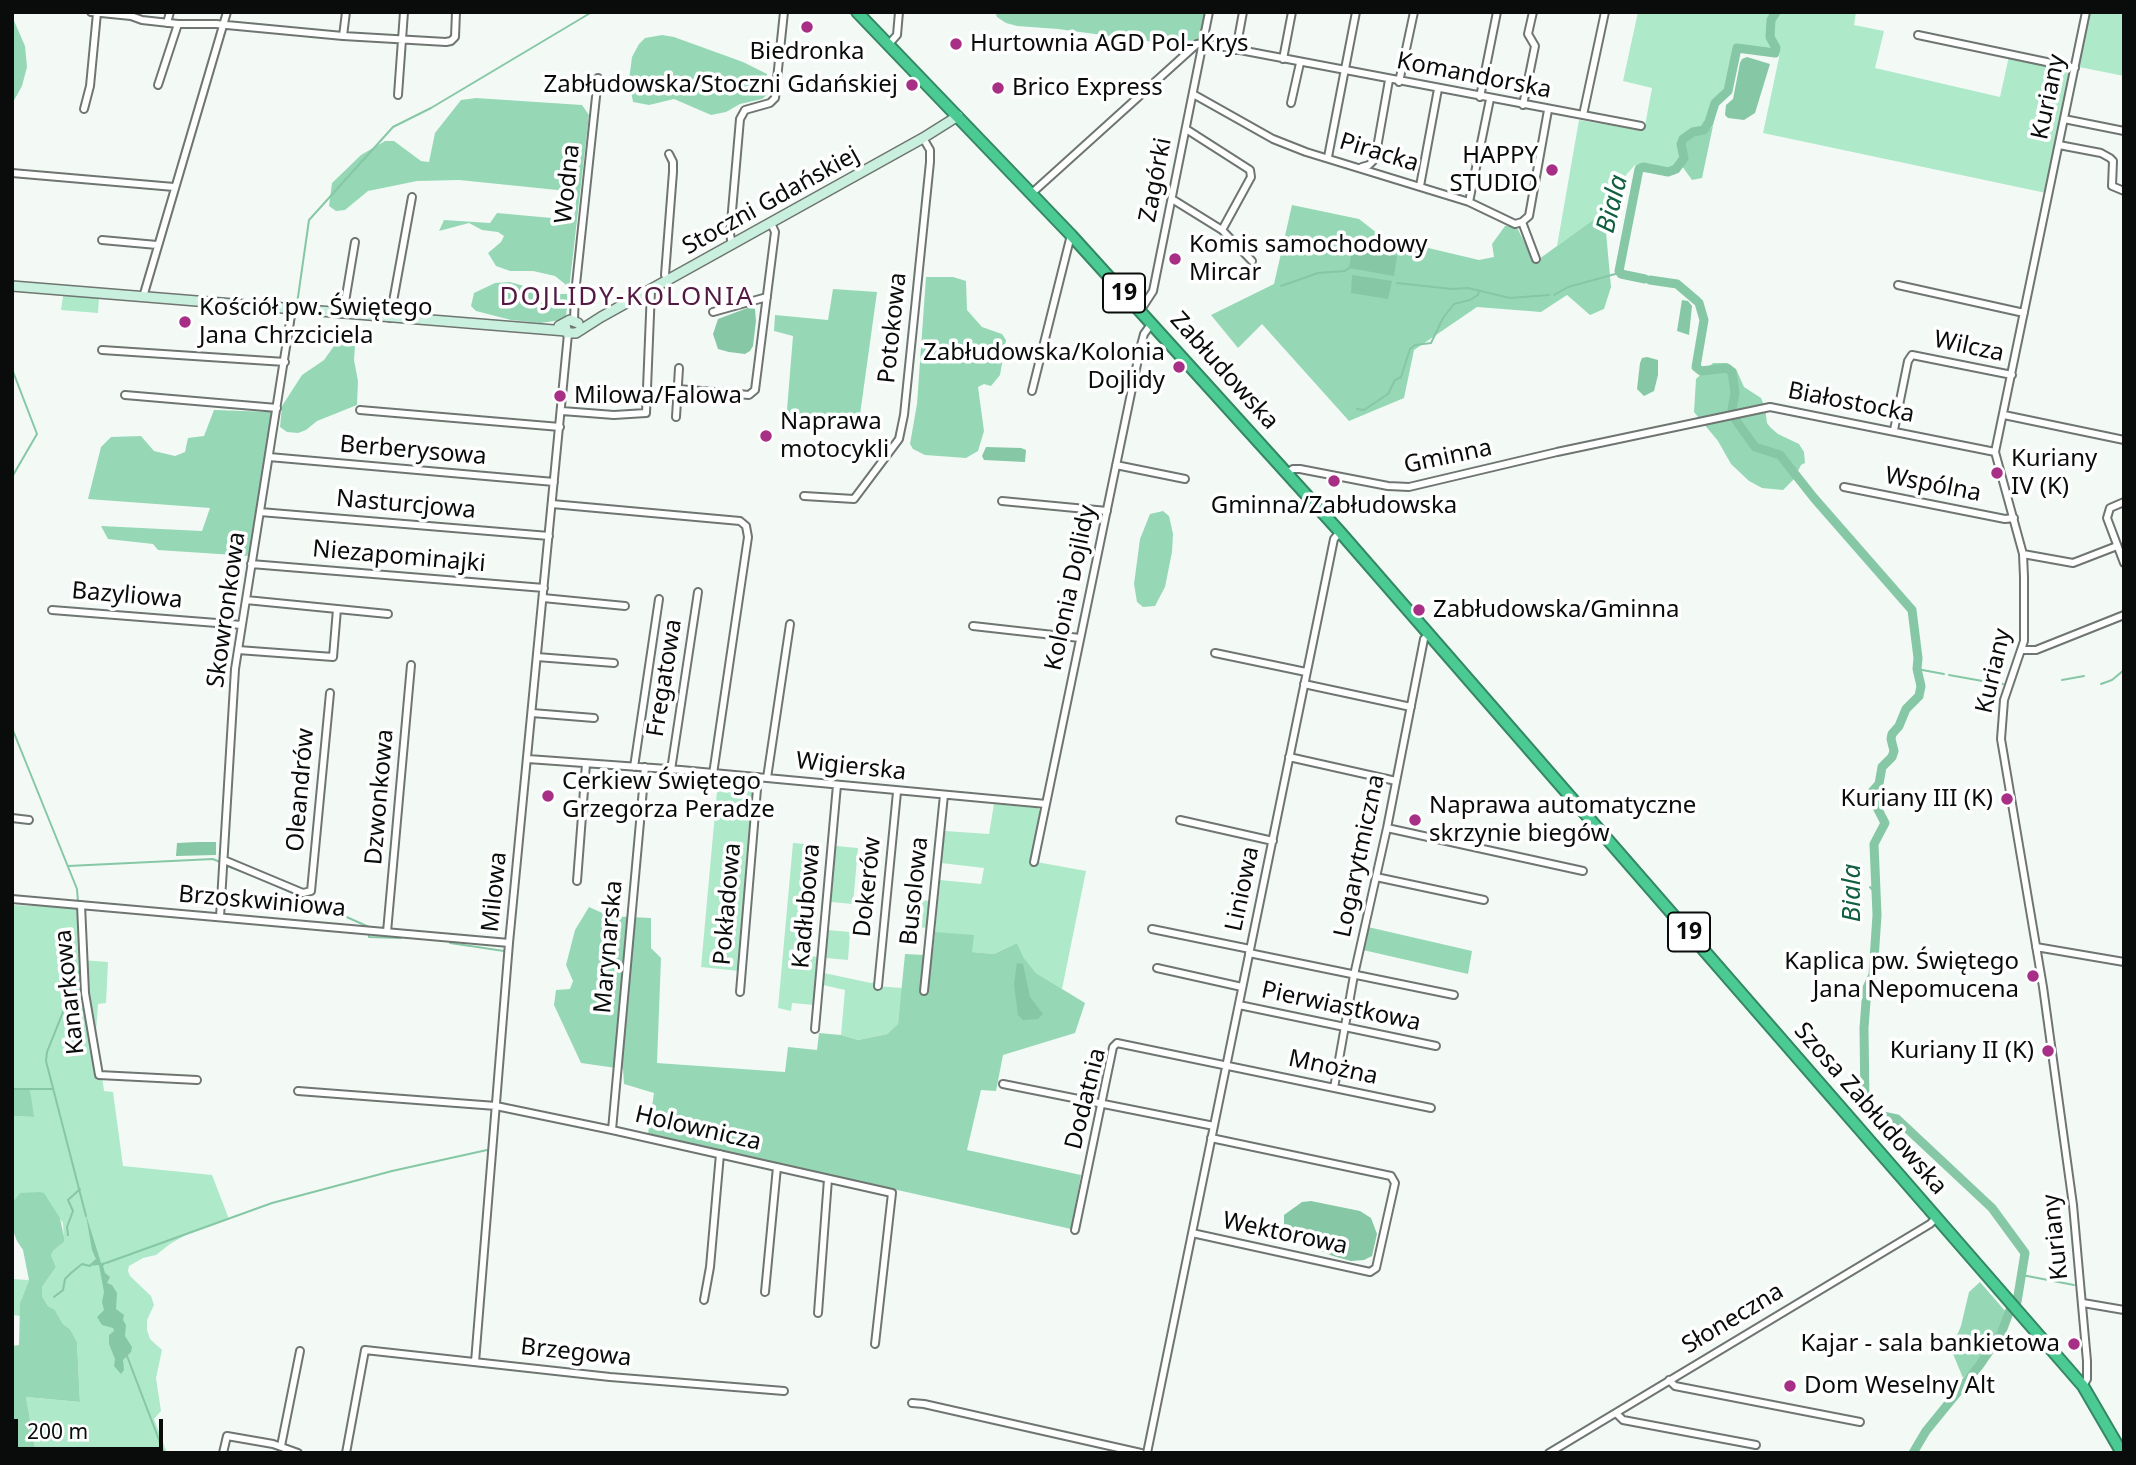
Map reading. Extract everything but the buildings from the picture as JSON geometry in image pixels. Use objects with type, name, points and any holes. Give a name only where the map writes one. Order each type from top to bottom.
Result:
[{"type":"highway","name":"Zabłudowska","points":[[856,12],[1032,193],[1152,323],[1340,531],[1520,738]]},
{"type":"highway","name":"Szosa Zabłudowska","points":[[1520,738],[2082,1386],[2122,1453]]},
{"type":"street","points":[[91,12],[139,15],[177,24],[451,41],[456,33],[456,12]]},
{"type":"street","points":[[167,23],[170,12]]},
{"type":"street","points":[[143,297],[227,12]]},
{"type":"street","points":[[343,36],[346,12]]},
{"type":"street","points":[[398,95],[404,12]]},
{"type":"street","points":[[732,245],[730,234],[740,119],[745,110],[770,103],[775,98],[784,12]]},
{"type":"street","points":[[888,45],[897,36],[899,12]]},
{"type":"street","name":"Zagórki","points":[[1140,311],[1153,291],[1209,12]]},
{"type":"street","points":[[1236,50],[1243,12]]},
{"type":"street","points":[[1283,59],[1292,12]]},
{"type":"street","points":[[1328,158],[1356,12]]},
{"type":"street","points":[[1399,82],[1414,12]]},
{"type":"street","points":[[1480,97],[1497,12]]},
{"type":"street","points":[[1523,105],[1535,46],[1528,34],[1533,12]]},
{"type":"street","points":[[1583,115],[1605,12]]},
{"type":"street","name":"Kuriany","points":[[2082,1386],[2087,1379],[2083,1303],[2073,1205],[2036,947],[2001,739],[2004,700],[2023,650],[2022,554],[1995,452],[2087,12]]},
{"type":"street","points":[[84,109],[90,86],[97,13]]},
{"type":"street","points":[[158,85],[177,24]]},
{"type":"street","points":[[1919,34],[2075,68]]},
{"type":"street","points":[[1032,193],[1197,44],[1203,43]]},
{"type":"street","name":"Komandorska","points":[[1203,43],[1641,126]]},
{"type":"street","points":[[1291,103],[1300,63]]},
{"type":"street","name":"Wodna","points":[[571,327],[598,78]]},
{"type":"street","points":[[1361,168],[1375,159],[1389,80]]},
{"type":"street","points":[[1420,186],[1438,89]]},
{"type":"street","name":"Piracka","points":[[1193,94],[1273,139],[1306,152],[1469,202],[1511,222],[1522,222]]},
{"type":"street","points":[[1469,202],[1490,99]]},
{"type":"street","points":[[1536,259],[1522,222],[1529,216],[1548,110]]},
{"type":"street","name":"Stoczni Gdańskiej","points":[[12,286],[537,330],[571,327],[601,317],[668,281],[958,116]]},
{"type":"street","points":[[2064,119],[2124,131]]},
{"type":"street","points":[[1186,129],[1250,170],[1251,177],[1222,230]]},
{"type":"street","name":"Potokowa","points":[[804,496],[854,499],[899,439],[904,415],[930,162],[930,150],[923,138]]},
{"type":"street","points":[[2059,145],[2101,153],[2110,158],[2113,161],[2112,186],[2124,191]]},
{"type":"street","points":[[668,281],[665,275],[673,162],[669,154]]},
{"type":"street","points":[[12,173],[174,187]]},
{"type":"street","points":[[390,318],[412,197]]},
{"type":"street","points":[[1172,199],[1222,230],[1252,261]]},
{"type":"street","points":[[678,389],[749,395],[753,393],[775,232],[771,223]]},
{"type":"street","points":[[1032,391],[1071,235]]},
{"type":"street","points":[[102,240],[157,245]]},
{"type":"street","points":[[343,314],[355,242]]},
{"type":"street","points":[[1898,285],[2024,313]]},
{"type":"street","points":[[562,411],[614,415],[646,413],[651,290]]},
{"type":"street","points":[[713,312],[767,298]]},
{"type":"street","name":"Skowronkowa","points":[[220,917],[235,669],[292,309]]},
{"type":"street","name":"Kolonia Dojlidy","points":[[1034,862],[1141,345],[1144,334],[1152,323]]},
{"type":"street","name":"Milowa","points":[[475,1362],[509,943],[571,327]]},
{"type":"street","points":[[103,350],[285,362]]},
{"type":"street","name":"Wilcza","points":[[1894,430],[1908,361],[1912,355],[2012,375]]},
{"type":"street","points":[[676,417],[679,368]]},
{"type":"street","points":[[125,396],[277,408]]},
{"type":"street","name":"Białostocka","points":[[1577,447],[1770,407],[1995,452]]},
{"type":"street","points":[[360,410],[560,427]]},
{"type":"street","points":[[2004,415],[2124,440]]},
{"type":"street","name":"Gminna","points":[[1287,473],[1300,468],[1388,486],[1409,487],[1577,447]]},
{"type":"street","name":"Berberysowa","points":[[269,457],[554,482]]},
{"type":"street","points":[[1116,465],[1185,479]]},
{"type":"street","name":"Wspólna","points":[[1844,487],[2005,519],[2014,518]]},
{"type":"street","points":[[1002,501],[1107,511]]},
{"type":"street","points":[[2124,502],[2110,508],[2107,518],[2124,563]]},
{"type":"street","points":[[552,504],[740,521],[746,526],[748,537],[713,774]]},
{"type":"street","name":"Nasturcjowa","points":[[260,512],[549,536]]},
{"type":"street","name":"Liniowa","points":[[1147,1453],[1306,672],[1334,539],[1340,531]]},
{"type":"street","points":[[2022,554],[2073,564],[2117,546]]},
{"type":"street","name":"Niezapominajki","points":[[251,564],[544,588]]},
{"type":"street","name":"Fregatowa","points":[[671,769],[698,592]]},
{"type":"street","points":[[543,598],[625,606]]},
{"type":"street","points":[[634,766],[659,599]]},
{"type":"street","points":[[246,600],[388,614]]},
{"type":"street","points":[[238,650],[333,657],[337,609]]},
{"type":"street","name":"Bazyliowa","points":[[52,610],[242,625]]},
{"type":"street","points":[[2023,650],[2036,650],[2124,615]]},
{"type":"street","points":[[767,778],[790,624]]},
{"type":"street","points":[[973,626],[1080,638]]},
{"type":"street","name":"Logarytmiczna","points":[[1334,1088],[1354,975],[1387,828],[1424,639],[1430,634]]},
{"type":"street","points":[[1215,653],[1306,672]]},
{"type":"street","points":[[537,657],[614,663]]},
{"type":"street","name":"Dzwonkowa","points":[[387,932],[411,665]]},
{"type":"street","points":[[1304,684],[1411,707]]},
{"type":"street","name":"Oleandrów","points":[[224,860],[303,893],[311,891],[330,693]]},
{"type":"street","points":[[532,713],[594,718]]},
{"type":"street","points":[[1289,757],[1396,780]]},
{"type":"street","name":"Wigierska","points":[[528,759],[671,769],[1046,804]]},
{"type":"street","points":[[577,881],[586,764]]},
{"type":"street","name":"Marynarska","points":[[612,1129],[645,767]]},
{"type":"street","name":"Pokładowa","points":[[740,992],[758,777]]},
{"type":"street","name":"Kadłubowa","points":[[815,1029],[837,785]]},
{"type":"street","name":"Dokerów","points":[[878,986],[897,792]]},
{"type":"street","name":"Busolowa","points":[[924,991],[944,795]]},
{"type":"street","points":[[12,818],[29,820]]},
{"type":"street","points":[[1180,820],[1273,841]]},
{"type":"street","points":[[1387,828],[1583,871]]},
{"type":"street","points":[[1376,877],[1484,901]]},
{"type":"street","name":"Brzoskwiniowa","points":[[12,899],[509,943]]},
{"type":"street","name":"Kanarkowa","points":[[81,905],[85,993],[99,1075],[197,1080]]},
{"type":"street","points":[[1152,929],[1454,995]]},
{"type":"street","points":[[2036,947],[2124,962]]},
{"type":"street","points":[[1157,968],[1242,987]]},
{"type":"street","name":"Pierwiastkowa","points":[[1239,1005],[1436,1046]]},
{"type":"street","name":"Dodatnia","points":[[1075,1230],[1117,1043],[1227,1066]]},
{"type":"street","name":"Mnożna","points":[[1227,1066],[1430,1108]]},
{"type":"street","points":[[1003,1084],[1214,1126]]},
{"type":"street","name":"Holownicza","points":[[298,1091],[496,1106],[612,1129],[892,1194],[875,1344]]},
{"type":"street","name":"Wektorowa","points":[[1192,1233],[1370,1272],[1376,1268],[1395,1183],[1391,1176],[1211,1138]]},
{"type":"street","points":[[704,1300],[710,1266],[720,1154]]},
{"type":"street","points":[[765,1292],[778,1167]]},
{"type":"street","points":[[818,1313],[828,1178]]},
{"type":"street","name":"Słoneczna","points":[[1549,1453],[1930,1224],[1937,1217]]},
{"type":"street","points":[[2083,1303],[2124,1310]]},
{"type":"street","name":"Brzegowa","points":[[346,1453],[365,1350],[610,1377],[784,1391]]},
{"type":"street","points":[[281,1446],[300,1351]]},
{"type":"street","points":[[1668,1380],[1675,1386],[1860,1422]]},
{"type":"street","points":[[912,1403],[1141,1453]]},
{"type":"street","points":[[1616,1413],[1623,1420],[1756,1445]]},
{"type":"street","points":[[223,1453],[227,1436],[281,1446],[298,1453]]},
{"type":"shaded area","points":[[995,12],[1205,12],[1207,21],[1200,37],[1191,47],[1017,26],[1006,23],[997,17]]},
{"type":"shaded area","points":[[1638,12],[1856,12],[1854,25],[1884,31],[1875,68],[2000,97],[2009,56],[2072,69],[2046,193],[1763,133],[1780,53],[1780,47],[1774,39],[1776,51],[1773,54],[1737,48],[1729,94],[1717,107],[1713,126],[1705,134],[1692,136],[1687,157],[1674,175],[1642,172],[1635,165],[1626,175],[1617,230],[1606,228],[1601,214],[1557,246],[1579,120],[1644,131],[1652,88],[1623,81]]},
{"type":"shaded area","points":[[2089,12],[2124,12],[2124,76],[2079,67]]},
{"type":"shaded area","points":[[12,16],[25,46],[27,67],[22,86],[12,104]]},
{"type":"shaded area","points":[[662,35],[743,62],[767,74],[768,94],[762,99],[711,115],[674,99],[649,105],[633,102],[629,80],[632,57],[645,38]]},
{"type":"shaded area","points":[[1747,57],[1770,64],[1755,113],[1744,120],[1728,118],[1725,115],[1726,105],[1733,99],[1740,63]]},
{"type":"shaded area","points":[[476,98],[582,105],[589,115],[566,316],[561,320],[541,323],[511,320],[476,311],[471,306],[474,293],[495,283],[510,282],[552,294],[568,294],[565,284],[555,276],[533,271],[510,271],[496,266],[488,253],[504,236],[498,232],[482,230],[469,223],[439,231],[444,220],[490,223],[497,213],[574,220],[577,192],[459,180],[417,181],[368,191],[345,210],[336,211],[329,206],[332,183],[361,155],[385,141],[394,141],[421,161],[429,162],[435,133],[461,100]]},
{"type":"shaded area","points":[[1713,126],[1702,178],[1692,180],[1682,166],[1687,157],[1684,143],[1692,136],[1705,134]]},
{"type":"shaded area","points":[[1292,205],[1359,219],[1382,237],[1479,260],[1494,257],[1492,244],[1505,226],[1516,226],[1535,262],[1601,214],[1605,221],[1611,287],[1604,309],[1590,315],[1567,295],[1541,312],[1477,307],[1414,350],[1404,398],[1349,421],[1262,324],[1238,348],[1211,315],[1274,284]]},
{"type":"shaded area","points":[[1352,250],[1397,256],[1394,276],[1349,268]]},
{"type":"shaded area","points":[[1352,275],[1392,281],[1388,299],[1351,293]]},
{"type":"shaded area","points":[[926,277],[953,277],[966,281],[967,310],[982,327],[1002,334],[1006,340],[1000,375],[991,386],[984,384],[978,387],[984,431],[978,451],[966,458],[925,455],[913,449],[910,444],[917,404]]},
{"type":"shaded area","points":[[833,289],[877,292],[858,429],[786,422],[793,336],[774,331],[775,315],[828,320]]},
{"type":"shaded area","points":[[63,296],[99,298],[98,313],[61,310]]},
{"type":"shaded area","points":[[1682,300],[1688,301],[1692,306],[1689,335],[1677,331]]},
{"type":"shaded area","points":[[750,307],[755,309],[756,321],[750,351],[745,354],[718,349],[713,334],[718,319]]},
{"type":"shaded area","points":[[339,339],[351,340],[355,346],[357,405],[317,421],[306,430],[298,433],[287,432],[280,427],[282,406],[302,375],[324,360]]},
{"type":"shaded area","points":[[1642,358],[1658,360],[1658,375],[1654,391],[1644,396],[1637,389],[1640,363]]},
{"type":"shaded area","points":[[1713,363],[1727,363],[1736,369],[1744,387],[1761,398],[1770,427],[1799,444],[1804,452],[1805,463],[1783,490],[1762,488],[1749,481],[1731,464],[1718,441],[1694,412],[1696,379]]},
{"type":"shaded area","points":[[214,410],[273,412],[249,556],[158,550],[153,544],[108,539],[101,526],[202,531],[210,508],[88,499],[101,447],[111,437],[141,436],[154,451],[175,456],[185,452],[188,438],[204,436]]},
{"type":"shaded area","points":[[986,447],[1021,448],[1026,450],[1025,462],[984,460],[982,456]]},
{"type":"shaded area","points":[[1163,511],[1169,516],[1173,534],[1165,587],[1155,606],[1143,607],[1137,602],[1134,584],[1140,539],[1150,514]]},
{"type":"shaded area","points":[[718,780],[755,783],[739,971],[701,967]]},
{"type":"shaded area","points":[[994,804],[1037,808],[1041,811],[1031,861],[1086,871],[1062,989],[1036,973],[1024,958],[1017,943],[994,954],[971,952],[935,932],[940,880],[981,884],[984,868],[941,863],[945,831],[989,834]]},
{"type":"shaded area","points":[[216,842],[216,855],[176,856],[177,843]]},
{"type":"shaded area","points":[[793,843],[805,844],[796,954],[818,957],[814,1005],[792,1003],[791,1011],[778,1008]]},
{"type":"shaded area","points":[[836,846],[858,848],[853,904],[831,902]]},
{"type":"shaded area","points":[[910,899],[930,901],[928,928],[908,926]]},
{"type":"shaded area","points":[[12,905],[78,908],[81,960],[108,962],[106,1003],[98,1004],[96,1032],[104,1091],[113,1092],[123,1166],[212,1175],[229,1219],[191,1232],[156,1255],[143,1258],[129,1266],[130,1276],[151,1296],[154,1305],[147,1320],[147,1330],[150,1339],[162,1350],[156,1378],[161,1411],[154,1419],[167,1453],[36,1453],[26,1397],[80,1402],[77,1342],[70,1329],[63,1324],[42,1296],[42,1287],[56,1267],[51,1255],[64,1242],[63,1223],[45,1198],[20,1194],[12,1203],[12,1116],[33,1117],[30,1089],[12,1089]]},
{"type":"shaded area","points":[[589,907],[609,916],[651,918],[651,948],[661,958],[657,1063],[785,1072],[788,1047],[817,1050],[819,1033],[858,1040],[887,1034],[898,1024],[905,954],[925,955],[929,949],[933,949],[935,932],[974,935],[972,952],[994,954],[1017,943],[1024,958],[1036,973],[1085,1003],[1075,1033],[1003,1055],[996,1091],[981,1090],[967,1150],[1081,1175],[1071,1229],[648,1134],[654,1093],[624,1084],[623,1069],[581,1063],[554,1005],[556,990],[570,989],[573,981],[566,965],[575,930]]},
{"type":"shaded area","points":[[1368,927],[1472,951],[1468,974],[1363,950]]},
{"type":"shaded area","points":[[828,930],[850,932],[848,960],[826,958]]},
{"type":"shaded area","points":[[1017,963],[1023,964],[1030,997],[1043,1014],[1038,1019],[1023,1020],[1018,1015],[1014,984]]},
{"type":"shaded area","points":[[824,973],[875,982],[875,986],[902,988],[898,1024],[887,1034],[858,1040],[841,1035],[845,990],[823,985]]},
{"type":"shaded area","points":[[12,1089],[30,1089],[34,1117],[12,1116]]},
{"type":"shaded area","points":[[20,1193],[44,1193],[60,1218],[64,1237],[64,1242],[51,1255],[56,1267],[42,1287],[42,1296],[63,1324],[70,1329],[77,1342],[80,1402],[26,1397],[36,1453],[12,1453],[12,1346],[19,1345],[20,1303],[29,1280],[23,1250],[12,1228],[12,1203]]},
{"type":"shaded area","points":[[1311,1201],[1360,1211],[1371,1218],[1377,1234],[1372,1256],[1351,1261],[1298,1241],[1284,1228],[1284,1215],[1302,1202]]},
{"type":"shaded area","points":[[86,1215],[101,1263],[107,1262],[103,1266],[110,1277],[107,1283],[112,1285],[117,1293],[116,1309],[124,1315],[125,1336],[132,1347],[123,1360],[124,1370],[121,1374],[114,1366],[115,1359],[109,1344],[109,1335],[114,1331],[113,1328],[102,1325],[97,1317],[104,1310],[104,1292],[99,1265],[88,1266],[96,1259]]},
{"type":"shaded area","points":[[12,1279],[29,1280],[20,1303],[21,1316],[12,1315]]},
{"type":"shaded area","points":[[1980,1282],[2006,1312],[2001,1329],[1981,1360],[1963,1378],[1951,1349],[1961,1326],[1969,1292]]},
{"type":"waterway","points":[[297,304],[309,220],[393,127],[431,108],[592,12]]},
{"type":"waterway","name":"Biala","points":[[1645,279],[1621,274],[1619,271],[1639,169],[1643,167],[1668,172],[1676,169],[1684,158],[1681,144],[1683,139],[1693,132],[1704,130],[1715,103],[1728,91],[1737,48],[1775,53],[1776,48],[1770,37],[1771,20],[1776,12]]},
{"type":"waterway","points":[[1281,286],[1318,273],[1345,271],[1349,268]]},
{"type":"waterway","points":[[1554,295],[1568,287],[1619,273]]},
{"type":"waterway","name":"Biala","points":[[1650,280],[1677,284],[1697,301]]},
{"type":"waterway","points":[[1397,283],[1452,289],[1468,288],[1510,298],[1549,295]]},
{"type":"waterway","points":[[1357,409],[1364,410],[1388,394],[1395,380],[1401,377],[1410,349],[1415,345],[1431,343],[1443,318],[1454,304],[1470,300],[1478,295],[1479,290]]},
{"type":"waterway","name":"Biala","points":[[1699,303],[1704,320],[1696,367],[1701,371],[1727,368],[1732,372],[1735,393],[1732,409]]},
{"type":"waterway","points":[[272,454],[295,314]]},
{"type":"waterway","points":[[12,369],[37,434],[12,477]]},
{"type":"waterway","name":"Biala","points":[[1735,419],[1755,447],[1780,455],[1912,610],[1921,686],[1919,696],[1906,709],[1899,726],[1892,734],[1892,757],[1882,767],[1879,784],[1870,794],[1885,823],[1874,844],[1877,915],[1873,975],[1867,988],[1864,1028],[1865,1103],[1873,1114],[1897,1119],[1992,1208],[2025,1253],[2017,1302]]},
{"type":"waterway","points":[[264,506],[271,463]]},
{"type":"waterway","points":[[1917,669],[1944,674]]},
{"type":"waterway","points":[[2101,684],[2112,680],[2124,670]]},
{"type":"waterway","points":[[1949,675],[1988,682]]},
{"type":"waterway","points":[[2062,680],[2084,676]]},
{"type":"waterway","points":[[1994,682],[2003,684]]},
{"type":"waterway","points":[[12,728],[77,889],[78,902]]},
{"type":"waterway","points":[[68,866],[213,859],[220,862]]},
{"type":"waterway","points":[[227,866],[254,876]]},
{"type":"waterway","points":[[268,882],[369,927]]},
{"type":"waterway","name":"Biala","points":[[1870,887],[1877,895]]},
{"type":"waterway","points":[[78,908],[79,934]]},
{"type":"waterway","points":[[369,935],[401,938]]},
{"type":"waterway","points":[[450,943],[504,951]]},
{"type":"waterway","points":[[505,1033],[511,952]]},
{"type":"waterway","points":[[81,967],[47,1052],[46,1061],[86,1216]]},
{"type":"waterway","points":[[12,1089],[53,1089]]},
{"type":"waterway","points":[[106,1263],[272,1203],[392,1171],[487,1150]]},
{"type":"waterway","points":[[68,1235],[67,1227],[73,1211],[68,1200],[80,1189]]},
{"type":"waterway","points":[[54,1297],[63,1290],[65,1279],[71,1273],[82,1264],[90,1266]]},
{"type":"waterway","points":[[2022,1275],[2074,1285]]},
{"type":"waterway","name":"Biala","points":[[1913,1453],[1926,1431],[1979,1366],[2001,1334],[2010,1310]]},
{"type":"waterway","points":[[127,1356],[164,1453]]},
{"type":"place","name":"Biedronka","points":[[807,27]]},
{"type":"place","name":"Hurtownia AGD Pol- Krys","points":[[956,44]]},
{"type":"place","name":"Zabłudowska/Stoczni Gdańskiej","points":[[912,85]]},
{"type":"place","name":"Brico Express","points":[[998,88]]},
{"type":"place","name":"HAPPY STUDIO","points":[[1552,170]]},
{"type":"place","name":"Komis samochodowy Mircar","points":[[1175,259]]},
{"type":"place","name":"Kościół pw. Świętego Jana Chrzciciela","points":[[185,322]]},
{"type":"place","name":"Zabłudowska/Kolonia Dojlidy","points":[[1179,367]]},
{"type":"place","name":"Milowa/Falowa","points":[[560,396]]},
{"type":"place","name":"Naprawa motocykli","points":[[766,436]]},
{"type":"place","name":"Kuriany IV (K)","points":[[1997,473]]},
{"type":"place","name":"Gminna/Zabłudowska","points":[[1334,481]]},
{"type":"place","name":"Zabłudowska/Gminna","points":[[1419,610]]},
{"type":"place","name":"Cerkiew Świętego Grzegorza Peradze","points":[[548,796]]},
{"type":"place","name":"Kuriany III (K)","points":[[2007,799]]},
{"type":"place","name":"Naprawa automatyczne skrzynie biegów","points":[[1415,820]]},
{"type":"place","name":"Kaplica pw. Świętego Jana Nepomucena","points":[[2033,976]]},
{"type":"place","name":"Kuriany II (K)","points":[[2048,1051]]},
{"type":"place","name":"Kajar - sala bankietowa","points":[[2074,1344]]},
{"type":"place","name":"Dom Weselny Alt","points":[[1790,1386]]},
{"type":"district","name":"DOJLIDY-KOLONIA","points":[[627,298]]}]
